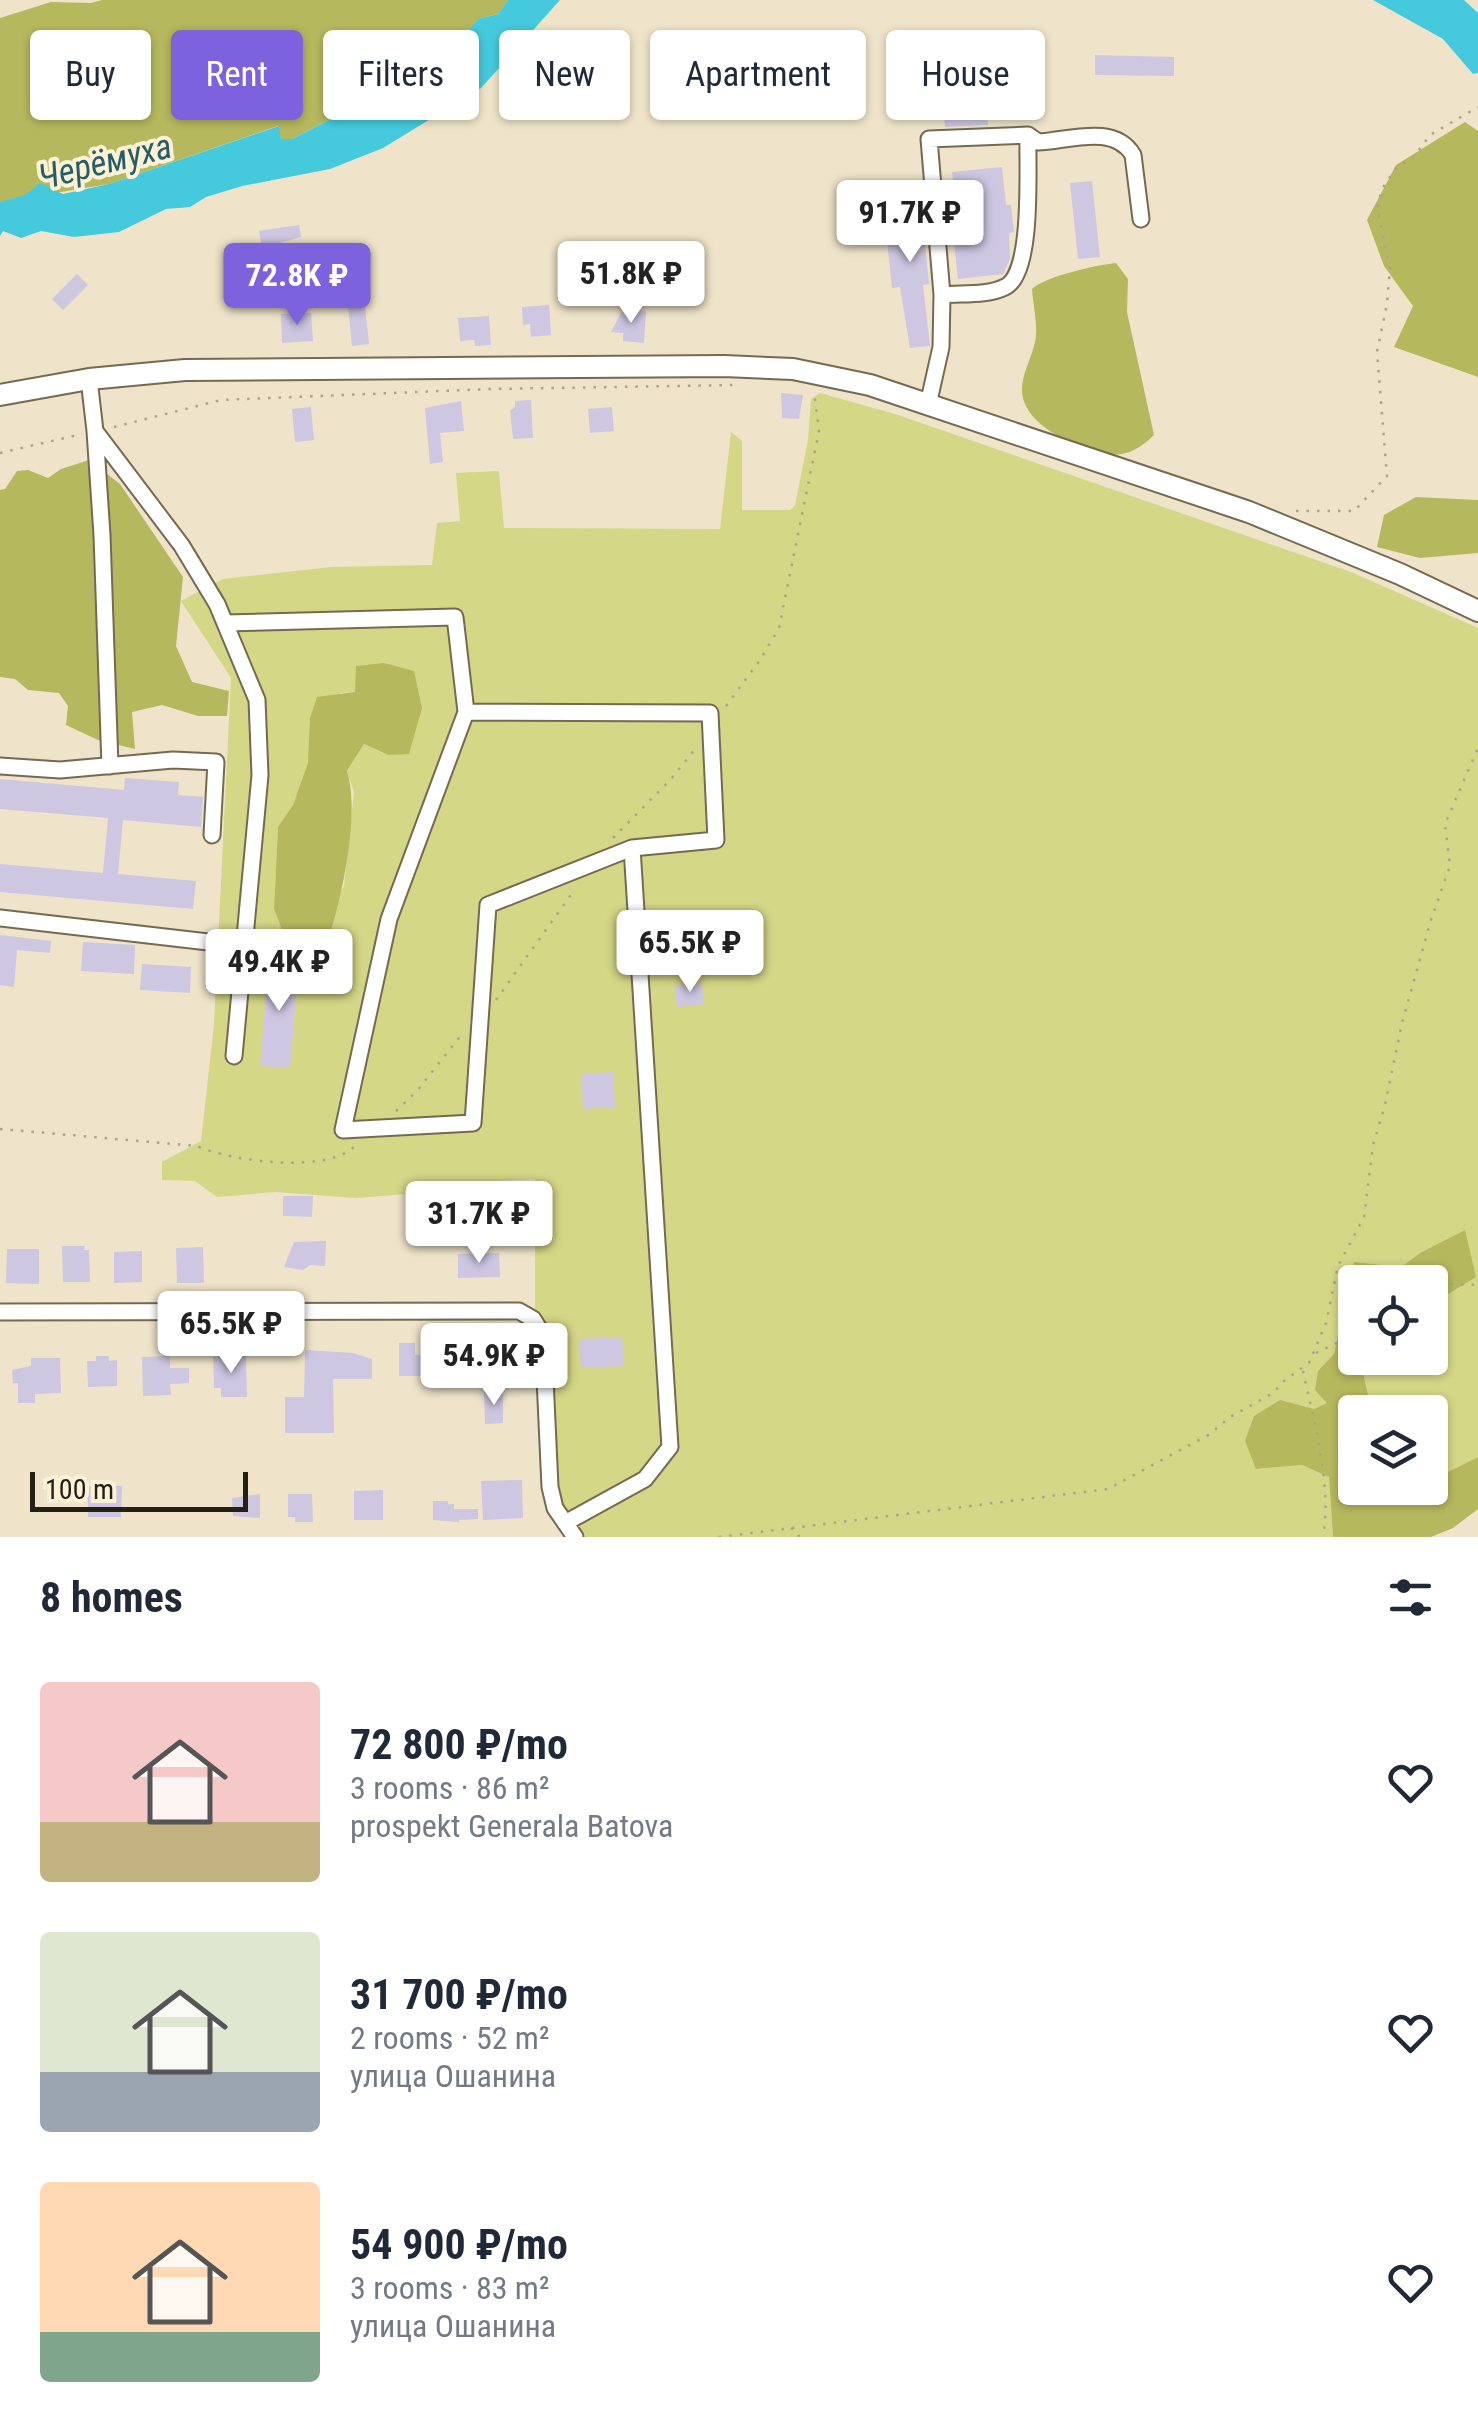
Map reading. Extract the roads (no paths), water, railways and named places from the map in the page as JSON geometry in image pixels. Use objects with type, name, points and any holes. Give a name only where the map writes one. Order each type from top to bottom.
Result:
[{"type":"main road","points":[[0,395],[89,378],[185,370],[776,367],[811,372],[870,386],[1250,512],[1478,611]]},
{"type":"street","points":[[928,405],[941,347],[942,295],[929,138],[1028,135],[1038,142],[1103,136],[1121,141],[1133,154],[1141,219]]},
{"type":"street","points":[[942,295],[996,290],[1006,287],[1017,276],[1026,220],[1028,135]]},
{"type":"street","points":[[89,378],[102,535],[110,766]]},
{"type":"street","points":[[95,431],[182,546],[226,624],[257,700],[260,775],[234,1056]]},
{"type":"street","points":[[226,624],[455,617],[466,712],[389,919],[342,1130],[473,1123],[488,905],[632,848],[716,840],[710,714],[466,712]]},
{"type":"street","points":[[0,766],[60,770],[180,760],[216,762],[212,835]]},
{"type":"street","points":[[0,1312],[510,1309],[527,1315],[542,1335],[550,1487],[555,1508],[570,1530],[645,1478],[670,1447],[632,848]]},
{"type":"street","points":[[0,918],[243,946]]},
{"type":"water","name":"Черёмуха","points":[[508,0],[560,0],[533,30],[499,30],[499,68],[479,89],[479,30],[468,30],[478,19],[498,14]]},
{"type":"water","points":[[1373,0],[1464,0],[1478,13],[1478,73],[1473,74],[1443,39]]},
{"type":"water","name":"Черёмуха","points":[[329,120],[429,120],[383,148],[330,169],[242,186],[206,197],[190,207],[166,209],[119,232],[74,237],[41,231],[21,238],[3,231],[0,236],[0,202],[25,195],[40,183],[63,194],[109,184],[279,126],[281,139],[292,139]]}]
